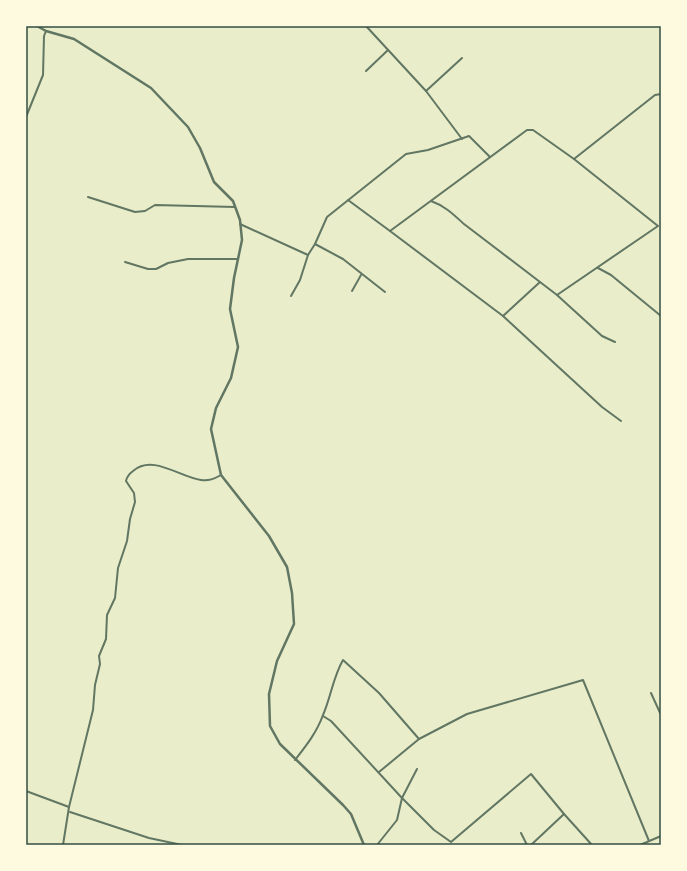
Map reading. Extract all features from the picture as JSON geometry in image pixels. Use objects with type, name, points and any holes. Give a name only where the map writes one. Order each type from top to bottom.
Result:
[{"type":"street","points":[[37,26],[46,31],[74,39],[151,88],[188,126],[200,148],[214,182],[233,201],[240,224],[242,240],[234,278],[230,309],[237,339],[237,356],[231,378],[216,408],[211,429],[221,475],[269,536],[287,567],[294,624],[277,661],[268,705],[270,726],[274,735],[296,760],[343,805],[350,814],[364,845]]},
{"type":"street","points":[[366,26],[426,91],[463,140]]},
{"type":"street","points":[[26,116],[43,75],[44,36],[46,31]]},
{"type":"street","points":[[366,71],[388,50]]},
{"type":"street","points":[[426,91],[462,58]]},
{"type":"street","points":[[574,159],[655,95],[661,94]]},
{"type":"street","points":[[390,232],[527,130],[533,130],[574,159],[658,226],[557,295]]},
{"type":"street","points":[[291,296],[300,280],[308,255],[316,244],[326,217],[406,154],[463,140],[470,136],[490,157]]},
{"type":"street","points":[[88,197],[135,212],[145,211],[155,205],[235,207]]},
{"type":"street","points":[[348,200],[503,316],[602,407],[621,421]]},
{"type":"street","points":[[431,201],[441,204],[451,211],[464,224],[557,295],[602,336],[615,342]]},
{"type":"street","points":[[240,224],[308,255]]},
{"type":"street","points":[[316,244],[342,259],[385,292]]},
{"type":"street","points":[[125,262],[148,269],[156,269],[188,259],[239,259]]},
{"type":"street","points":[[598,268],[611,275],[661,316]]},
{"type":"street","points":[[352,291],[361,275]]},
{"type":"street","points":[[503,316],[540,282]]},
{"type":"street","points":[[63,845],[70,812],[69,806],[93,710],[95,685],[100,664],[99,656],[106,639],[107,615],[115,598],[118,568],[126,544],[130,519],[135,502],[134,493],[126,481],[127,477],[139,466],[148,465],[163,467],[199,479],[214,479],[221,475]]},
{"type":"street","points":[[296,760],[313,737],[323,716],[337,671],[343,660],[379,693],[419,738]]},
{"type":"street","points":[[379,772],[419,738],[467,714],[583,680],[649,841]]},
{"type":"street","points":[[651,693],[661,715]]},
{"type":"street","points":[[323,716],[331,721],[402,798],[434,830],[451,842],[531,774],[592,845]]},
{"type":"street","points":[[377,845],[397,820],[402,798],[417,769]]},
{"type":"street","points":[[26,791],[69,806]]},
{"type":"street","points":[[70,812],[149,838],[182,845]]},
{"type":"street","points":[[531,845],[564,814]]},
{"type":"street","points":[[521,834],[527,845]]},
{"type":"street","points":[[640,845],[661,836]]}]
